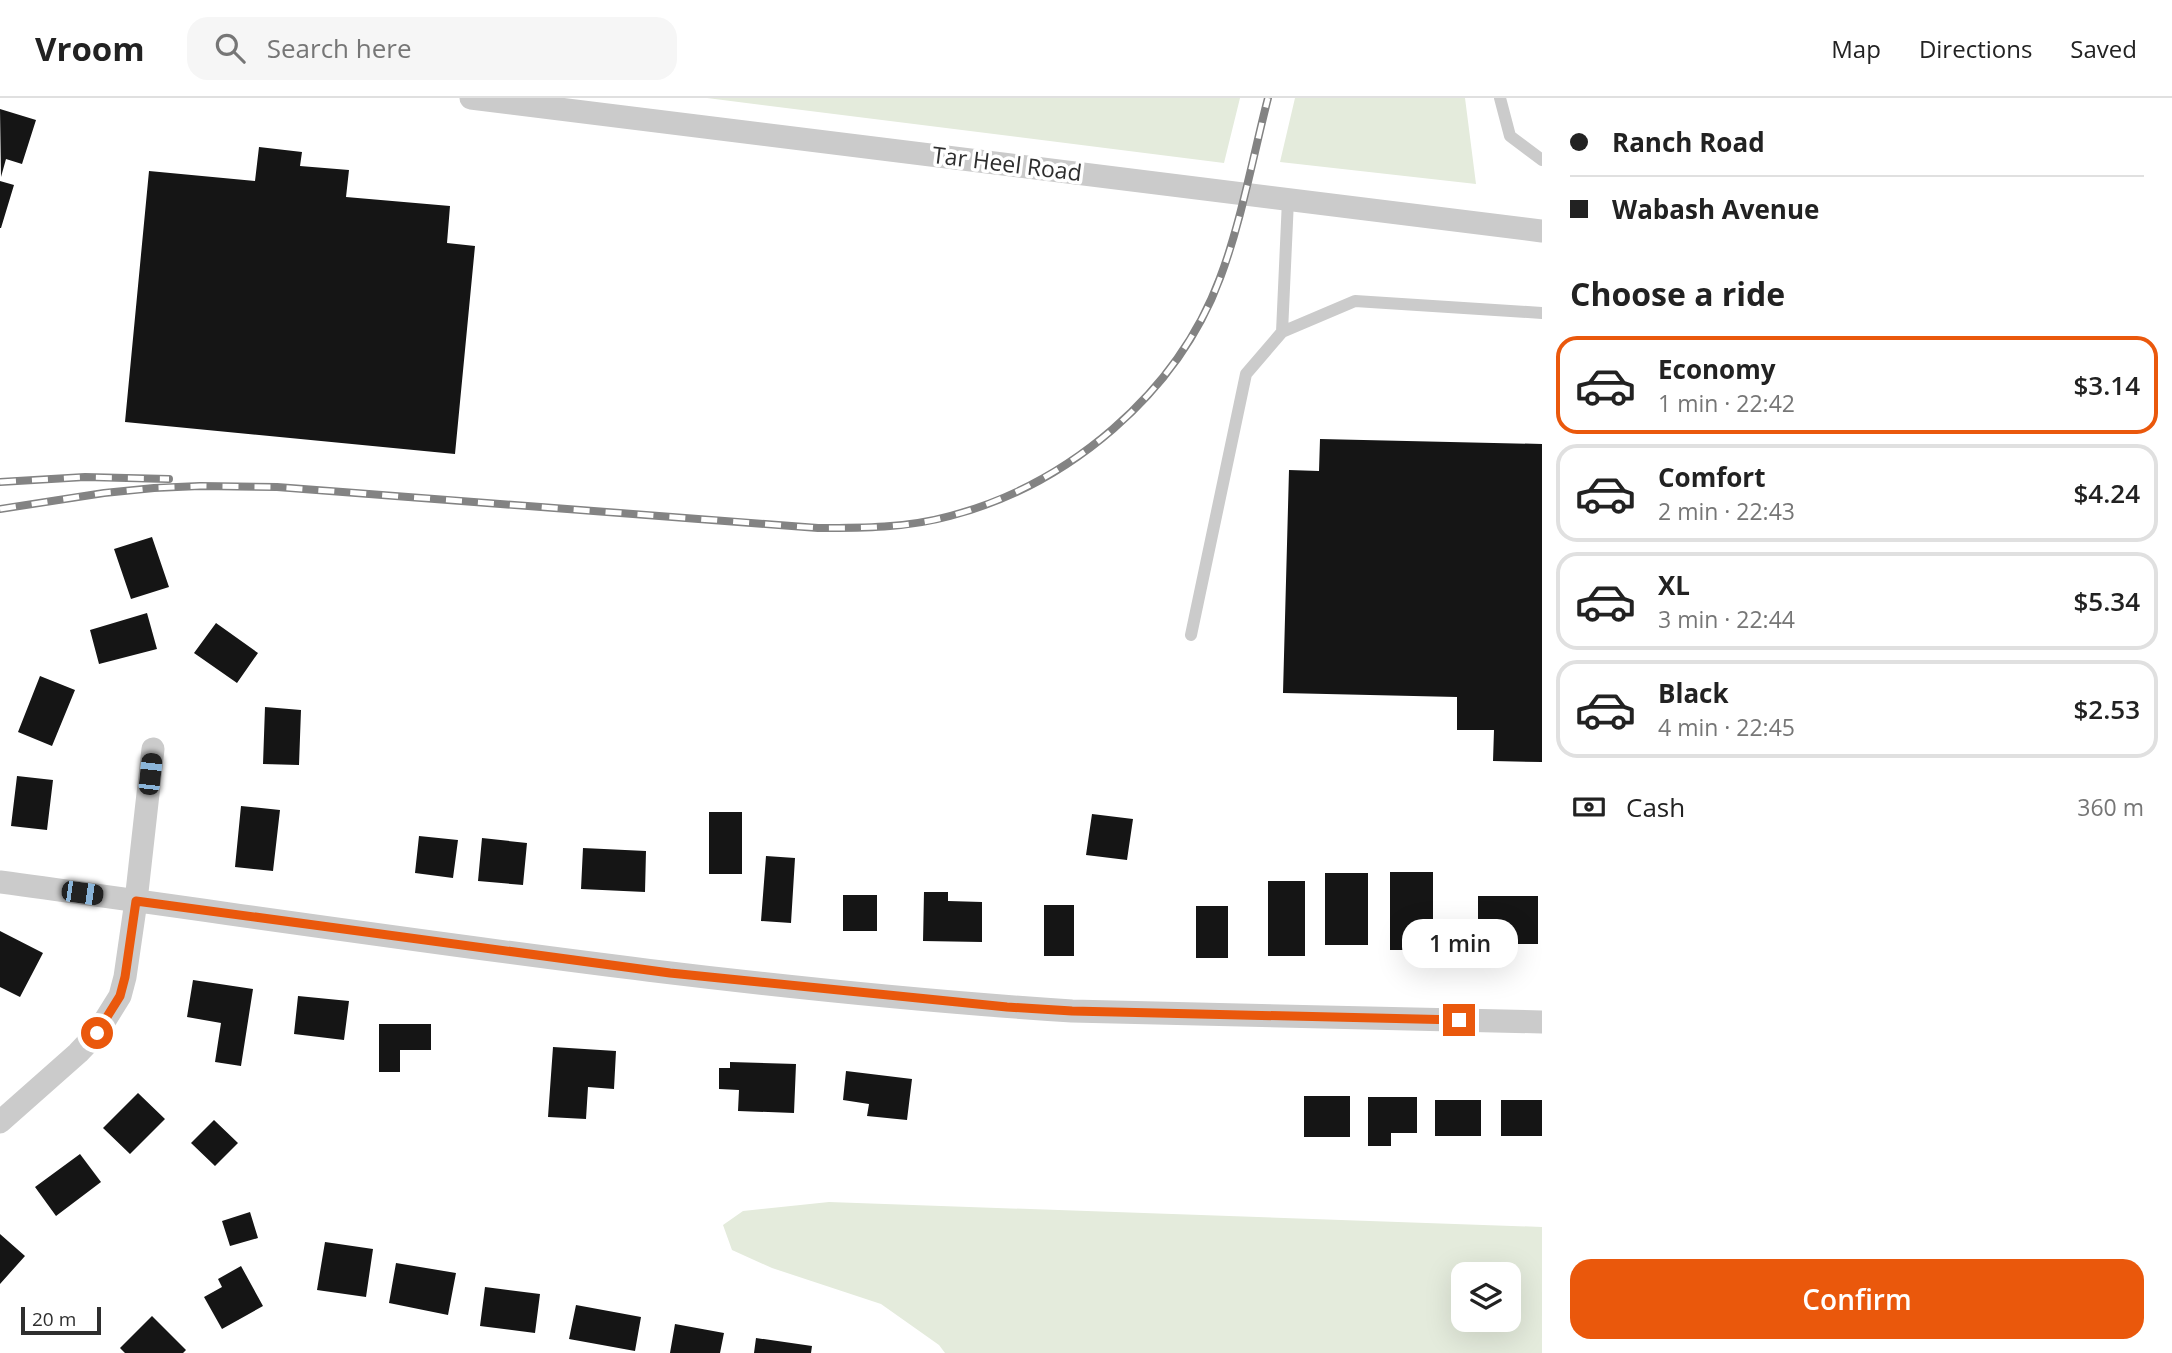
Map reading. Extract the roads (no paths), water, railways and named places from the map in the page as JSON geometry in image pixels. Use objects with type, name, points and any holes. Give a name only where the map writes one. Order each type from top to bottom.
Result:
[{"type":"street","name":"Tar Heel Road","points":[[471,98],[1542,231]]},
{"type":"street","points":[[0,1122],[78,1053],[97,1033],[120,996],[136,901],[153,749]]},
{"type":"street","points":[[0,882],[670,973],[1007,1007],[1072,1011],[1542,1022]]},
{"type":"lane","points":[[1500,98],[1510,136],[1542,160]]},
{"type":"lane","points":[[1282,332],[1288,200]]},
{"type":"lane","points":[[1191,635],[1246,374],[1282,332],[1355,301],[1542,313]]},
{"type":"railway","points":[[0,509],[154,488],[277,487],[818,528],[901,525],[934,520],[994,502],[1036,482],[1076,458],[1113,429],[1147,396],[1176,360],[1201,320],[1220,278],[1240,212],[1268,98]]},
{"type":"railway","points":[[0,482],[85,477],[169,479]]}]
